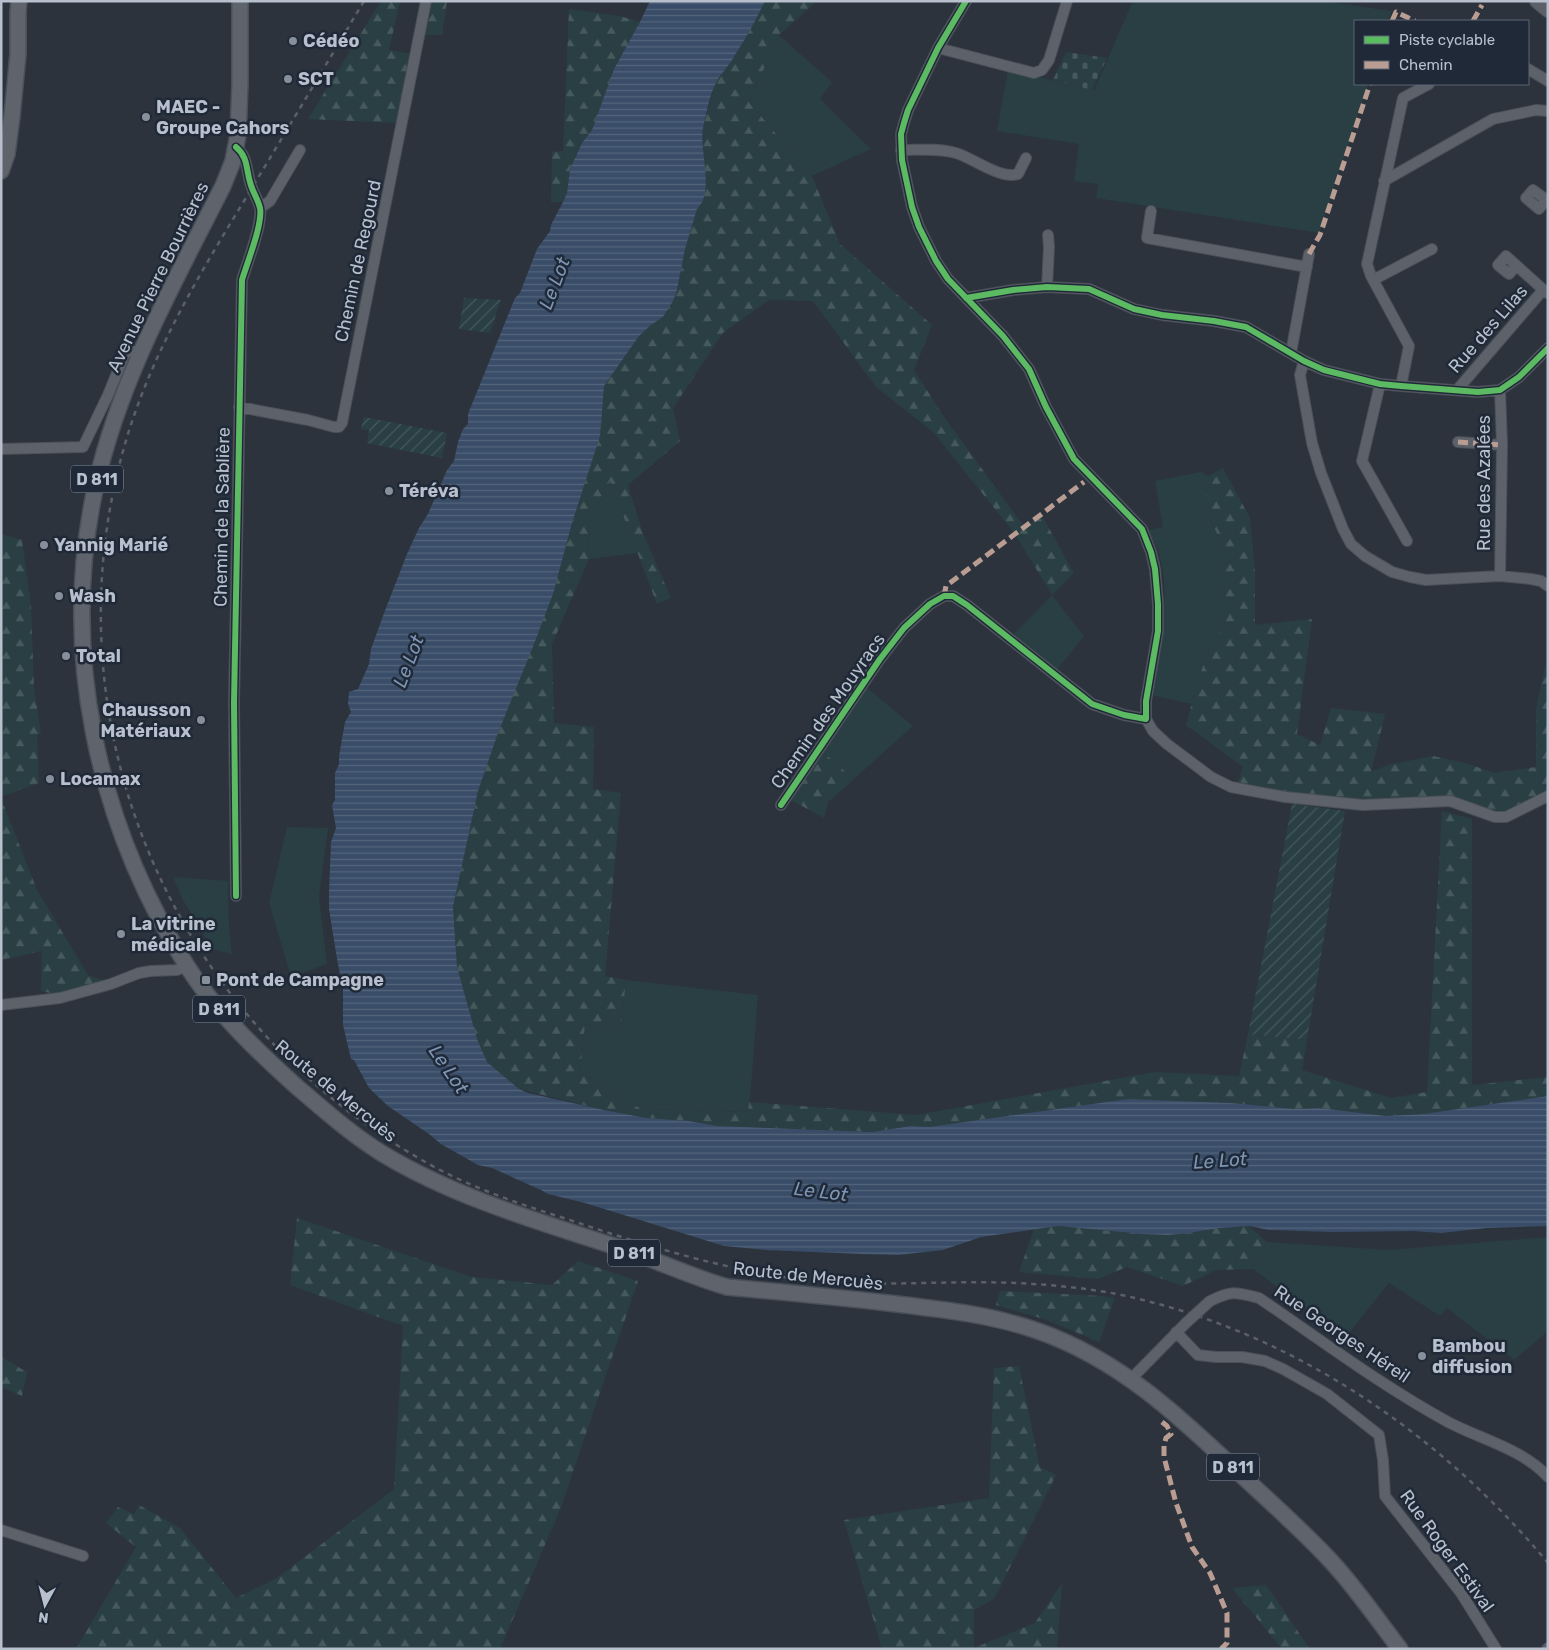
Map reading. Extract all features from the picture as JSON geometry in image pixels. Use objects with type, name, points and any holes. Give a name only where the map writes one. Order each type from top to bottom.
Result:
[{"type":"main road","points":[[10,1],[10,59],[14,83]]},
{"type":"main road","points":[[1,171],[7,154],[18,54],[19,1]]},
{"type":"main road","name":"Avenue Pierre Bourrières","points":[[187,966],[153,907],[118,826],[93,734],[84,658],[82,576],[95,488],[119,404],[140,352],[230,170],[236,147],[240,84],[240,1]]},
{"type":"main road","name":"Route de Mercuès","points":[[187,966],[218,1007],[255,1049],[313,1100],[380,1152],[444,1187],[483,1203],[632,1252],[700,1279],[728,1286],[959,1311],[1038,1331],[1076,1346],[1131,1379],[1165,1405],[1213,1448],[1330,1561],[1358,1593],[1400,1649]]},
{"type":"street","name":"Chemin de Regourd","points":[[239,407],[308,420],[334,428],[342,423],[426,1]]},
{"type":"street","points":[[966,1],[938,48],[908,110],[901,134],[901,150],[912,207],[919,227],[936,261],[948,278],[1003,336],[1029,369],[1046,407],[1074,460],[1142,529],[1151,552],[1155,570],[1158,604],[1158,631],[1146,701],[1146,719],[1153,731],[1167,744],[1211,776],[1231,786],[1285,797],[1364,805],[1450,801],[1495,817],[1506,817],[1548,796]]},
{"type":"street","points":[[938,48],[1034,72],[1042,70],[1049,60],[1067,1]]},
{"type":"street","points":[[1536,1],[1548,10]]},
{"type":"street","points":[[1529,70],[1548,81]]},
{"type":"street","points":[[1401,386],[1409,346],[1373,280],[1367,264],[1403,98],[1427,85]]},
{"type":"street","points":[[1384,181],[1493,119],[1536,110],[1548,110]]},
{"type":"street","name":"Chemin de la Sablière","points":[[236,147],[245,158],[250,182],[260,208],[260,220],[242,280],[234,703],[236,896]]},
{"type":"street","points":[[260,208],[270,202],[300,150]]},
{"type":"street","points":[[901,150],[946,151],[994,170],[1014,175],[1018,174],[1026,158]]},
{"type":"street","points":[[230,170],[239,172],[250,182]]},
{"type":"street","points":[[1151,211],[1147,238],[1306,267]]},
{"type":"street","points":[[1046,288],[1048,235]]},
{"type":"street","points":[[1373,280],[1432,249]]},
{"type":"street","points":[[1291,353],[1309,254]]},
{"type":"street","name":"Rue des Lilas","points":[[1457,390],[1546,292],[1516,266]]},
{"type":"street","points":[[966,298],[1013,290],[1046,288],[1089,289],[1134,309],[1246,327],[1324,370],[1380,384],[1401,386],[1478,392],[1500,390],[1519,377],[1548,348]]},
{"type":"street","points":[[1,449],[83,447],[108,395],[126,351],[140,352]]},
{"type":"street","points":[[1304,360],[1300,375],[1312,443],[1343,529],[1352,544],[1366,556],[1392,572],[1410,577],[1426,580],[1500,576],[1531,578],[1541,581],[1548,586]]},
{"type":"street","points":[[1380,384],[1362,464],[1407,541]]},
{"type":"street","name":"Rue des Azalées","points":[[1500,390],[1502,445],[1500,576]]},
{"type":"street","points":[[1458,442],[1502,445]]},
{"type":"street","name":"Chemin des Mouyracs","points":[[781,805],[880,659],[904,628],[930,604],[944,596],[953,596],[967,605],[1092,704],[1124,715],[1146,719]]},
{"type":"street","points":[[1,1005],[60,998],[111,984],[139,973],[151,970],[177,970],[187,966]]},
{"type":"street","name":"Rue Georges Héreil","points":[[1131,1379],[1176,1332],[1210,1301],[1231,1293],[1259,1298],[1409,1399],[1450,1423],[1492,1442],[1539,1467],[1548,1477]]},
{"type":"street","name":"Rue Roger Estival","points":[[1176,1332],[1198,1355],[1216,1358],[1242,1357],[1264,1361],[1283,1369],[1327,1394],[1379,1436],[1383,1460],[1385,1496],[1461,1593],[1496,1649]]},
{"type":"street","points":[[1,1530],[83,1556]]},
{"type":"green space","points":[[381,1],[400,1],[389,50],[411,54],[398,123],[308,119]]},
{"type":"green space","points":[[431,1],[447,1],[442,35],[425,35]]},
{"type":"green space","points":[[765,1],[815,1],[779,35],[749,102],[812,176],[840,244],[932,325],[914,370],[942,414],[1025,528],[1041,514],[1074,573],[1052,595],[1015,534],[933,432],[876,387],[813,301],[769,300],[723,333],[673,408],[680,441],[628,485],[642,531],[671,598],[657,604],[610,481],[588,523],[589,559],[552,644],[554,723],[594,727],[593,789],[621,793],[605,976],[626,980],[621,1028],[585,1025],[580,1072],[641,1109],[748,1112],[749,1102],[916,1115],[1155,1072],[1239,1076],[1248,1034],[1307,1040],[1302,1070],[1391,1098],[1427,1092],[1442,811],[1472,819],[1472,1085],[1548,1077],[1548,1096],[1423,1114],[1386,1116],[1319,1108],[1295,1109],[1231,1103],[1128,1099],[929,1127],[911,1126],[872,1132],[717,1126],[689,1121],[646,1118],[604,1110],[519,1089],[487,1062],[477,1039],[462,991],[457,967],[453,907],[478,791],[498,733],[553,593],[572,523],[604,386],[639,336],[663,317],[677,290],[685,249],[697,209],[701,205],[705,174],[703,128],[715,84],[735,56]]},
{"type":"green space","points":[[1133,1],[1322,1],[1392,11],[1388,20],[1354,20],[1354,85],[1368,85],[1319,233],[1096,198],[1098,184],[1074,181],[1079,144],[997,131],[1008,70],[1094,90]]},
{"type":"green space","points":[[569,9],[620,16],[640,22],[614,69],[592,130],[582,143],[570,169],[567,193],[563,202],[551,202],[552,152],[563,151]]},
{"type":"green space","points":[[779,35],[832,82],[820,99],[871,149],[812,176],[749,102]]},
{"type":"green space","points":[[1066,52],[1107,58],[1092,90],[1053,80]]},
{"type":"green space","points":[[464,298],[501,300],[490,333],[459,329]]},
{"type":"green space","points":[[364,417],[447,433],[442,458],[367,443],[369,430],[361,429]]},
{"type":"green space","points":[[1223,468],[1250,518],[1255,573],[1255,625],[1312,619],[1297,734],[1320,745],[1331,708],[1385,714],[1371,772],[1388,765],[1433,756],[1465,763],[1495,773],[1536,767],[1536,709],[1545,667],[1548,665],[1548,791],[1508,811],[1492,811],[1451,795],[1365,802],[1288,792],[1238,782],[1243,767],[1186,725],[1207,654],[1226,622],[1218,565],[1231,562],[1204,507],[1209,476]]},
{"type":"green space","points":[[1201,472],[1209,476],[1204,507],[1231,562],[1218,565],[1226,622],[1207,654],[1192,704],[1150,695],[1163,623],[1164,586],[1158,550],[1148,530],[1163,527],[1155,481]]},
{"type":"green space","points":[[610,480],[638,553],[589,559],[588,523]]},
{"type":"green space","points":[[1,534],[22,540],[31,606],[34,688],[41,733],[37,735],[39,783],[1,797]]},
{"type":"green space","points":[[1052,595],[1084,636],[1056,671],[1011,637]]},
{"type":"green space","points":[[866,687],[913,726],[854,779],[822,751]]},
{"type":"green space","points":[[822,751],[854,779],[828,802],[824,818],[791,800]]},
{"type":"green space","points":[[1,798],[37,890],[88,975],[105,981],[55,994],[41,991],[42,951],[1,960]]},
{"type":"green space","points":[[1292,804],[1345,811],[1307,1040],[1248,1034]]},
{"type":"green space","points":[[287,827],[328,828],[319,897],[327,964],[291,977],[269,903]]},
{"type":"green space","points":[[173,877],[228,881],[229,928],[232,954],[212,949],[183,900]]},
{"type":"green space","points":[[626,980],[758,995],[749,1112],[641,1109],[580,1072],[585,1025],[621,1028]]},
{"type":"green space","points":[[297,1218],[472,1277],[552,1285],[578,1261],[638,1281],[560,1510],[500,1649],[76,1649],[136,1547],[106,1523],[118,1507],[134,1514],[139,1505],[180,1528],[236,1598],[277,1578],[394,1489],[403,1326],[290,1285]]},
{"type":"green space","points":[[1058,1226],[1168,1235],[1249,1226],[1267,1242],[1253,1269],[1216,1270],[1183,1286],[1127,1267],[1098,1279],[1019,1272],[1034,1229]]},
{"type":"green space","points":[[1548,1237],[1548,1331],[1514,1360],[1447,1308],[1440,1316],[1389,1283],[1346,1337],[1253,1269],[1267,1242],[1390,1250]]},
{"type":"green space","points":[[1000,1291],[1115,1298],[1099,1342],[1047,1320],[996,1305]]},
{"type":"green space","points":[[1,1357],[27,1372],[22,1396],[1,1387]]},
{"type":"green space","points":[[1019,1366],[1040,1467],[1056,1475],[994,1599],[974,1610],[974,1648],[1035,1623],[1062,1583],[1057,1649],[882,1649],[844,1520],[989,1498],[994,1368]]},
{"type":"green space","points":[[1266,1585],[1310,1649],[1282,1649],[1232,1588]]},
{"type":"water","name":"Le Lot","points":[[650,1],[765,1],[731,62],[718,79],[710,99],[702,137],[706,182],[705,192],[702,202],[697,209],[685,249],[673,301],[663,317],[639,336],[604,386],[600,436],[572,523],[553,594],[498,733],[478,791],[453,907],[457,967],[477,1039],[487,1062],[519,1089],[528,1093],[646,1118],[689,1121],[717,1126],[872,1132],[911,1126],[929,1127],[1128,1099],[1231,1103],[1295,1109],[1319,1108],[1386,1116],[1423,1114],[1548,1096],[1548,1226],[1487,1228],[1441,1233],[1414,1231],[1333,1232],[1269,1230],[1249,1226],[1168,1235],[1058,1226],[981,1237],[943,1250],[898,1255],[766,1250],[724,1246],[585,1203],[548,1194],[492,1168],[478,1165],[441,1144],[388,1106],[369,1088],[354,1060],[351,1059],[343,1025],[343,988],[329,909],[331,842],[336,828],[332,805],[335,800],[335,773],[339,764],[345,722],[351,712],[348,704],[349,692],[358,689],[369,664],[371,649],[407,554],[428,514],[447,470],[454,461],[458,442],[463,429],[468,424],[468,414],[515,298],[520,293],[537,249],[550,231],[551,225],[567,193],[570,169],[582,143],[592,130],[614,69]]},
{"type":"railway","points":[[364,1],[209,259],[161,349],[135,412],[125,444],[104,548],[102,652],[117,753],[148,850],[194,941],[255,1023],[329,1096],[415,1156],[471,1185],[530,1207],[630,1240],[670,1252],[754,1272],[798,1279],[845,1283],[1015,1283],[1095,1290],[1143,1300],[1202,1317],[1259,1340],[1314,1367],[1366,1399],[1416,1435],[1463,1475],[1507,1517],[1548,1563]]},
{"type":"marked path","points":[[1474,20],[1482,5]]},
{"type":"marked path","points":[[1392,20],[1396,12],[1413,20]]},
{"type":"marked path","points":[[1309,254],[1320,235],[1370,85]]},
{"type":"marked path","points":[[1458,442],[1502,445]]},
{"type":"marked path","points":[[944,596],[946,586],[1084,482]]},
{"type":"marked path","points":[[1162,1422],[1167,1426],[1171,1434],[1166,1438],[1164,1457],[1176,1503],[1192,1547],[1210,1573],[1227,1613],[1227,1643],[1221,1649]]},
{"type":"cycle path","points":[[781,805],[880,659],[904,628],[930,604],[944,596],[953,596],[967,605],[1092,704],[1124,715],[1146,719],[1146,701],[1158,631],[1158,604],[1155,569],[1142,529],[1074,459],[1046,407],[1029,369],[1003,336],[948,279],[936,261],[919,227],[912,207],[902,160],[901,134],[908,110],[938,48],[966,1]]},
{"type":"cycle path","points":[[236,147],[245,159],[251,185],[260,208],[260,215],[257,233],[242,280],[234,703],[236,896]]},
{"type":"cycle path","points":[[966,298],[1013,290],[1047,287],[1089,289],[1134,309],[1246,327],[1304,361],[1324,370],[1380,384],[1401,386],[1478,392],[1500,390],[1519,377],[1548,348]]},
{"type":"place","name":"Cédéo","points":[[293,41]]},
{"type":"place","name":"SCT","points":[[288,79]]},
{"type":"place","name":"MAEC - Groupe Cahors","points":[[146,117]]},
{"type":"place","name":"Téréva","points":[[389,491]]},
{"type":"place","name":"Yannig Marié","points":[[44,545]]},
{"type":"place","name":"Wash","points":[[59,596]]},
{"type":"place","name":"Total","points":[[66,656]]},
{"type":"place","name":"Chausson Matériaux","points":[[201,720]]},
{"type":"place","name":"Locamax","points":[[50,779]]},
{"type":"place","name":"La vitrine médicale","points":[[121,934]]},
{"type":"place","name":"Pont de Campagne","points":[[206,980]]},
{"type":"place","name":"Bambou diffusion","points":[[1422,1356]]}]
